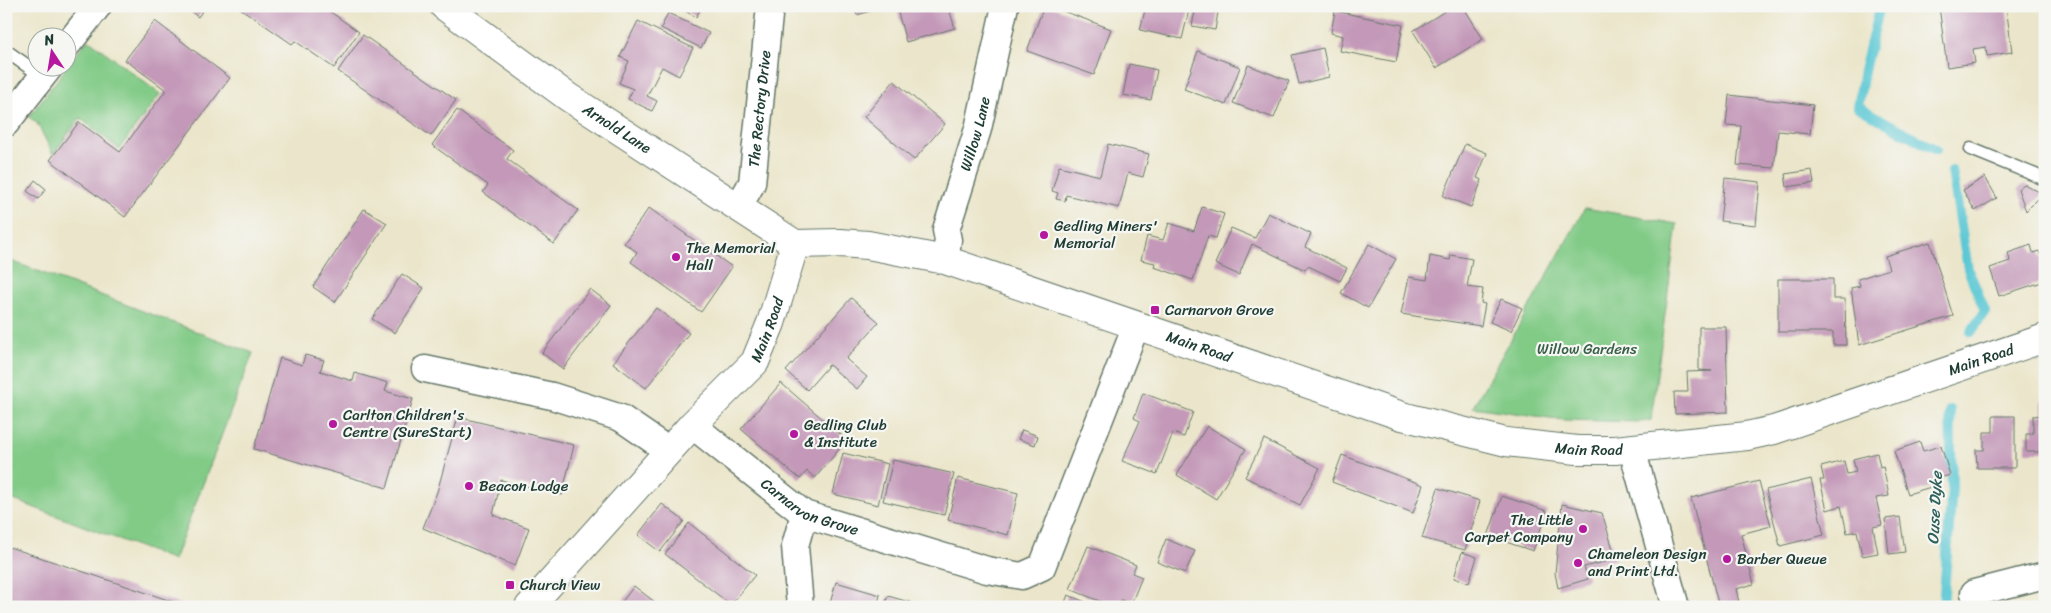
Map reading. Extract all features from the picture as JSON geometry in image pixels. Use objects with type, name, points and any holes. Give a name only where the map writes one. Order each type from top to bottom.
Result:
[{"type":"street","points":[[78,31],[98,6]]},
{"type":"street","name":"Arnold Lane","points":[[444,6],[568,97],[795,244]]},
{"type":"street","name":"The Rectory Drive","points":[[739,206],[752,183],[770,6]]},
{"type":"street","name":"Willow Lane","points":[[946,260],[948,240],[946,230],[978,129],[1005,6]]},
{"type":"street","points":[[6,123],[40,78]]},
{"type":"street","name":"Main Road","points":[[529,607],[692,425],[755,362],[771,323],[795,244],[840,243],[868,245],[946,260],[1402,416],[1506,442],[1577,450],[1632,449],[1747,436],[1774,430],[2045,338]]},
{"type":"street","name":"Carnarvon Grove","points":[[692,425],[804,514],[987,570],[1022,576],[1042,567],[1136,326]]},
{"type":"street","points":[[425,369],[552,396],[621,418],[669,451]]},
{"type":"street","points":[[1632,449],[1676,607]]},
{"type":"street","points":[[800,607],[794,546],[804,514]]},
{"type":"street","points":[[1974,593],[2045,575]]},
{"type":"lane","points":[[6,50],[28,62]]},
{"type":"lane","points":[[1970,149],[2045,179]]},
{"type":"green space","points":[[88,39],[160,94],[119,149],[80,118],[53,154],[37,123],[29,117],[58,78],[78,78],[78,52]]},
{"type":"green space","name":"Willow Gardens","points":[[1585,208],[1677,224],[1651,420],[1641,422],[1564,420],[1473,407]]},
{"type":"green space","points":[[6,259],[253,353],[174,560],[6,497]]},
{"type":"building","points":[[183,6],[206,6],[198,17]]},
{"type":"building","points":[[237,6],[316,6],[318,8],[322,6],[359,32],[334,68],[295,41],[292,44]]},
{"type":"building","points":[[676,6],[702,6],[696,17]]},
{"type":"building","points":[[854,6],[884,6],[884,7],[857,15]]},
{"type":"building","points":[[906,6],[948,6],[955,28],[906,42],[897,9]]},
{"type":"building","points":[[1044,6],[1050,6],[1111,29],[1094,75],[1027,51]]},
{"type":"building","points":[[1146,6],[1190,6],[1182,39],[1140,30]]},
{"type":"building","points":[[1196,6],[1219,6],[1215,30],[1192,26]]},
{"type":"building","points":[[1453,6],[1463,6],[1483,39],[1436,68],[1413,31]]},
{"type":"building","points":[[1939,6],[2006,6],[2012,52],[1987,56],[1986,47],[1973,49],[1975,63],[1947,67]]},
{"type":"building","points":[[1335,11],[1403,25],[1396,62],[1340,51],[1343,36],[1331,33]]},
{"type":"building","points":[[668,13],[709,33],[701,48],[661,28]]},
{"type":"building","points":[[155,21],[230,78],[125,217],[50,160],[79,122],[120,152],[166,90],[125,60]]},
{"type":"building","points":[[638,21],[693,48],[679,76],[662,67],[647,96],[657,101],[652,111],[628,99],[633,89],[619,83],[629,61],[620,57]]},
{"type":"building","points":[[363,35],[456,100],[431,136],[338,71]]},
{"type":"building","points":[[1323,48],[1329,77],[1299,84],[1292,55]]},
{"type":"building","points":[[1198,51],[1240,67],[1226,105],[1184,89]]},
{"type":"building","points":[[1129,64],[1157,70],[1151,100],[1123,95]]},
{"type":"building","points":[[1248,65],[1289,81],[1274,118],[1233,103]]},
{"type":"building","points":[[894,81],[945,124],[914,160],[864,117]]},
{"type":"building","points":[[1729,95],[1813,105],[1810,134],[1778,131],[1774,168],[1737,165],[1741,126],[1726,125]]},
{"type":"building","points":[[457,110],[513,150],[507,159],[578,210],[554,244],[483,192],[488,185],[432,145]]},
{"type":"building","points":[[1108,144],[1149,154],[1143,177],[1128,173],[1119,208],[1066,195],[1065,201],[1056,199],[1058,193],[1052,191],[1059,166],[1100,176]]},
{"type":"building","points":[[1465,144],[1487,153],[1477,178],[1482,180],[1471,207],[1443,196]]},
{"type":"building","points":[[1812,170],[1814,183],[1787,187],[1785,174]]},
{"type":"building","points":[[1985,177],[1997,198],[1975,211],[1963,190]]},
{"type":"building","points":[[1725,178],[1760,182],[1756,225],[1720,221]]},
{"type":"building","points":[[35,180],[46,189],[38,199],[27,191]]},
{"type":"building","points":[[2024,184],[2043,194],[2026,211],[2018,189]]},
{"type":"building","points":[[1202,207],[1224,214],[1216,238],[1208,236],[1193,280],[1154,267],[1155,263],[1141,260],[1147,236],[1163,240],[1169,223],[1194,231]]},
{"type":"building","name":"The Memorial Hall","points":[[649,208],[732,267],[701,312],[631,262],[637,252],[624,243]]},
{"type":"building","points":[[364,209],[387,223],[335,302],[313,287]]},
{"type":"building","points":[[1268,213],[1311,234],[1305,247],[1347,268],[1340,281],[1308,266],[1305,270],[1252,244],[1239,275],[1215,264],[1231,228],[1255,238]]},
{"type":"building","points":[[1930,242],[1953,316],[1859,345],[1851,288],[1860,286],[1858,279],[1889,269],[1885,256]]},
{"type":"building","points":[[1369,244],[1396,259],[1368,308],[1341,293]]},
{"type":"building","points":[[2031,245],[2033,253],[2039,251],[2045,267],[2045,281],[1999,296],[1990,268],[2010,261],[2008,253]]},
{"type":"building","points":[[1451,255],[1472,259],[1467,287],[1483,289],[1481,303],[1485,304],[1481,326],[1401,314],[1409,277],[1427,280],[1430,256],[1450,260]]},
{"type":"building","points":[[402,274],[424,288],[395,333],[372,319]]},
{"type":"building","points":[[1778,279],[1833,279],[1833,299],[1845,299],[1846,345],[1833,345],[1833,332],[1778,332]]},
{"type":"building","points":[[590,289],[611,305],[563,369],[542,353]]},
{"type":"building","points":[[851,298],[879,322],[846,359],[867,377],[857,389],[829,365],[807,390],[786,371]]},
{"type":"building","points":[[1501,299],[1522,308],[1511,331],[1490,322]]},
{"type":"building","points":[[656,308],[689,333],[646,388],[613,363]]},
{"type":"building","points":[[1699,327],[1726,327],[1728,412],[1675,414],[1674,392],[1688,392],[1687,372],[1712,371],[1699,370]]},
{"type":"building","name":"Carlton Children's Centre (SureStart)","points":[[305,355],[324,360],[320,371],[353,381],[355,373],[388,383],[385,391],[413,399],[387,488],[254,449],[280,358],[302,365]]},
{"type":"building","name":"Gedling Club & Institute","points":[[781,383],[847,440],[815,478],[807,471],[800,479],[741,429]]},
{"type":"building","points":[[1143,393],[1193,412],[1184,437],[1173,433],[1157,474],[1122,461],[1140,421],[1134,418]]},
{"type":"building","points":[[2042,400],[2045,400],[2045,452],[2026,452],[2026,434],[2033,434],[2033,416],[2042,415]]},
{"type":"building","points":[[1993,416],[2015,416],[2015,468],[1977,468],[1976,450],[1984,450],[1984,432],[1993,432]]},
{"type":"building","name":"Beacon Lodge","points":[[458,417],[574,445],[562,495],[501,480],[493,515],[529,528],[515,566],[423,528],[437,492]]},
{"type":"building","points":[[1207,426],[1246,449],[1216,499],[1177,475]]},
{"type":"building","points":[[1022,430],[1038,436],[1035,445],[1018,439]]},
{"type":"building","points":[[1264,439],[1320,468],[1300,505],[1245,477]]},
{"type":"building","points":[[1920,442],[1923,451],[1941,446],[1950,475],[1933,480],[1934,486],[1908,494],[1894,451]]},
{"type":"building","points":[[843,453],[888,464],[878,505],[833,494]]},
{"type":"building","points":[[1877,453],[1880,467],[1883,466],[1889,496],[1876,498],[1882,525],[1873,527],[1878,553],[1862,556],[1857,531],[1847,533],[1841,506],[1827,510],[1820,480],[1824,480],[1821,467],[1844,461],[1847,474],[1856,472],[1853,459]]},
{"type":"building","points":[[1342,455],[1423,485],[1413,513],[1332,482]]},
{"type":"building","points":[[893,460],[954,474],[944,515],[883,501]]},
{"type":"building","points":[[958,478],[1018,493],[1008,535],[948,520]]},
{"type":"building","points":[[1811,479],[1824,535],[1780,546],[1766,490]]},
{"type":"building","name":"Barber Queue","points":[[1759,481],[1771,526],[1741,534],[1754,584],[1736,589],[1740,607],[1719,607],[1691,498]]},
{"type":"building","points":[[1438,488],[1480,501],[1465,550],[1422,538]]},
{"type":"building","points":[[1502,496],[1547,511],[1533,551],[1488,536]]},
{"type":"building","points":[[662,504],[684,521],[660,552],[638,535]]},
{"type":"building","points":[[1562,504],[1602,513],[1616,559],[1584,567],[1588,579],[1558,588],[1555,573]]},
{"type":"building","points":[[1900,517],[1905,552],[1889,554],[1885,519]]},
{"type":"building","points":[[689,523],[755,575],[731,605],[665,554]]},
{"type":"building","points":[[1166,539],[1195,551],[1185,573],[1157,562]]},
{"type":"building","points":[[6,546],[186,607],[23,607],[6,601]]},
{"type":"building","points":[[1088,546],[1136,565],[1132,573],[1142,577],[1131,604],[1121,600],[1119,607],[1114,607],[1070,589]]},
{"type":"building","points":[[1462,552],[1477,557],[1469,583],[1454,578]]},
{"type":"building","points":[[836,582],[880,595],[877,607],[829,607]]},
{"type":"building","points":[[634,586],[656,603],[654,607],[618,607]]},
{"type":"building","points":[[1068,595],[1098,607],[1063,607]]},
{"type":"building","points":[[888,596],[923,606],[923,607],[884,607]]},
{"type":"waterway","name":"Ouse Dyke","points":[[1880,6],[1864,70],[1858,107],[1936,150]]},
{"type":"waterway","name":"Ouse Dyke","points":[[1952,171],[1968,269],[1985,311],[1971,332]]},
{"type":"waterway","name":"Ouse Dyke","points":[[1943,607],[1952,487],[1950,410]]},
{"type":"place","name":"Gedling Miners' Memorial","points":[[1044,235]]},
{"type":"place","name":"The Memorial Hall","points":[[676,257]]},
{"type":"place","name":"Carnarvon Grove","points":[[1155,310]]},
{"type":"place","name":"Carlton Children's Centre (SureStart)","points":[[333,424]]},
{"type":"place","name":"Gedling Club & Institute","points":[[794,434]]},
{"type":"place","name":"Beacon Lodge","points":[[469,486]]},
{"type":"place","name":"The Little Carpet Company","points":[[1583,529]]},
{"type":"place","name":"Barber Queue","points":[[1727,559]]},
{"type":"place","name":"Chameleon Design and Print Ltd.","points":[[1578,563]]},
{"type":"place","name":"Church View","points":[[510,585]]}]
